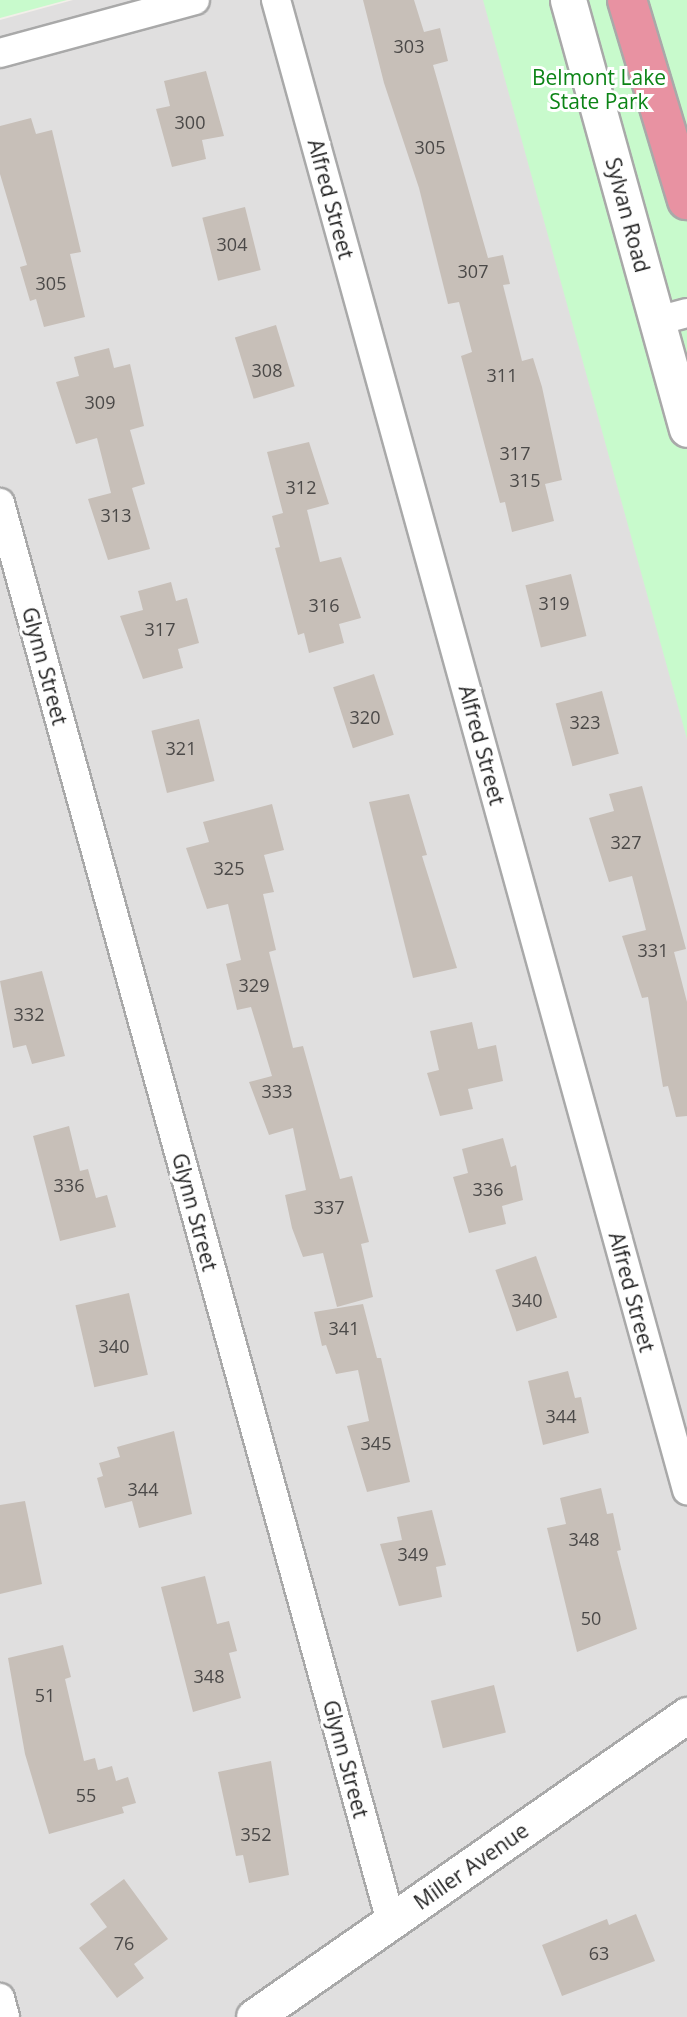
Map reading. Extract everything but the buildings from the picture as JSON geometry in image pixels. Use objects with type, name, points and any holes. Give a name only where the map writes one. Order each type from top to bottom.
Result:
[{"type":"highway","points":[[627,0],[687,200]]},
{"type":"street","points":[[0,53],[195,0]]},
{"type":"street","name":"Alfred Street","points":[[276,0],[687,1490]]},
{"type":"street","name":"Sylvan Road","points":[[568,0],[672,317],[687,429]]},
{"type":"street","name":"Glynn Street","points":[[0,503],[391,1922]]},
{"type":"street","name":"Miller Avenue","points":[[254,2017],[687,1715]]},
{"type":"street","points":[[0,1998],[5,2017]]},
{"type":"shaded area","points":[[73,0],[493,0],[687,700],[687,2017],[0,2017],[0,20]]},
{"type":"green space","points":[[0,0],[67,0],[0,18]]},
{"type":"green space","name":"Belmont Lake State Park","points":[[483,0],[687,0],[687,739]]}]
